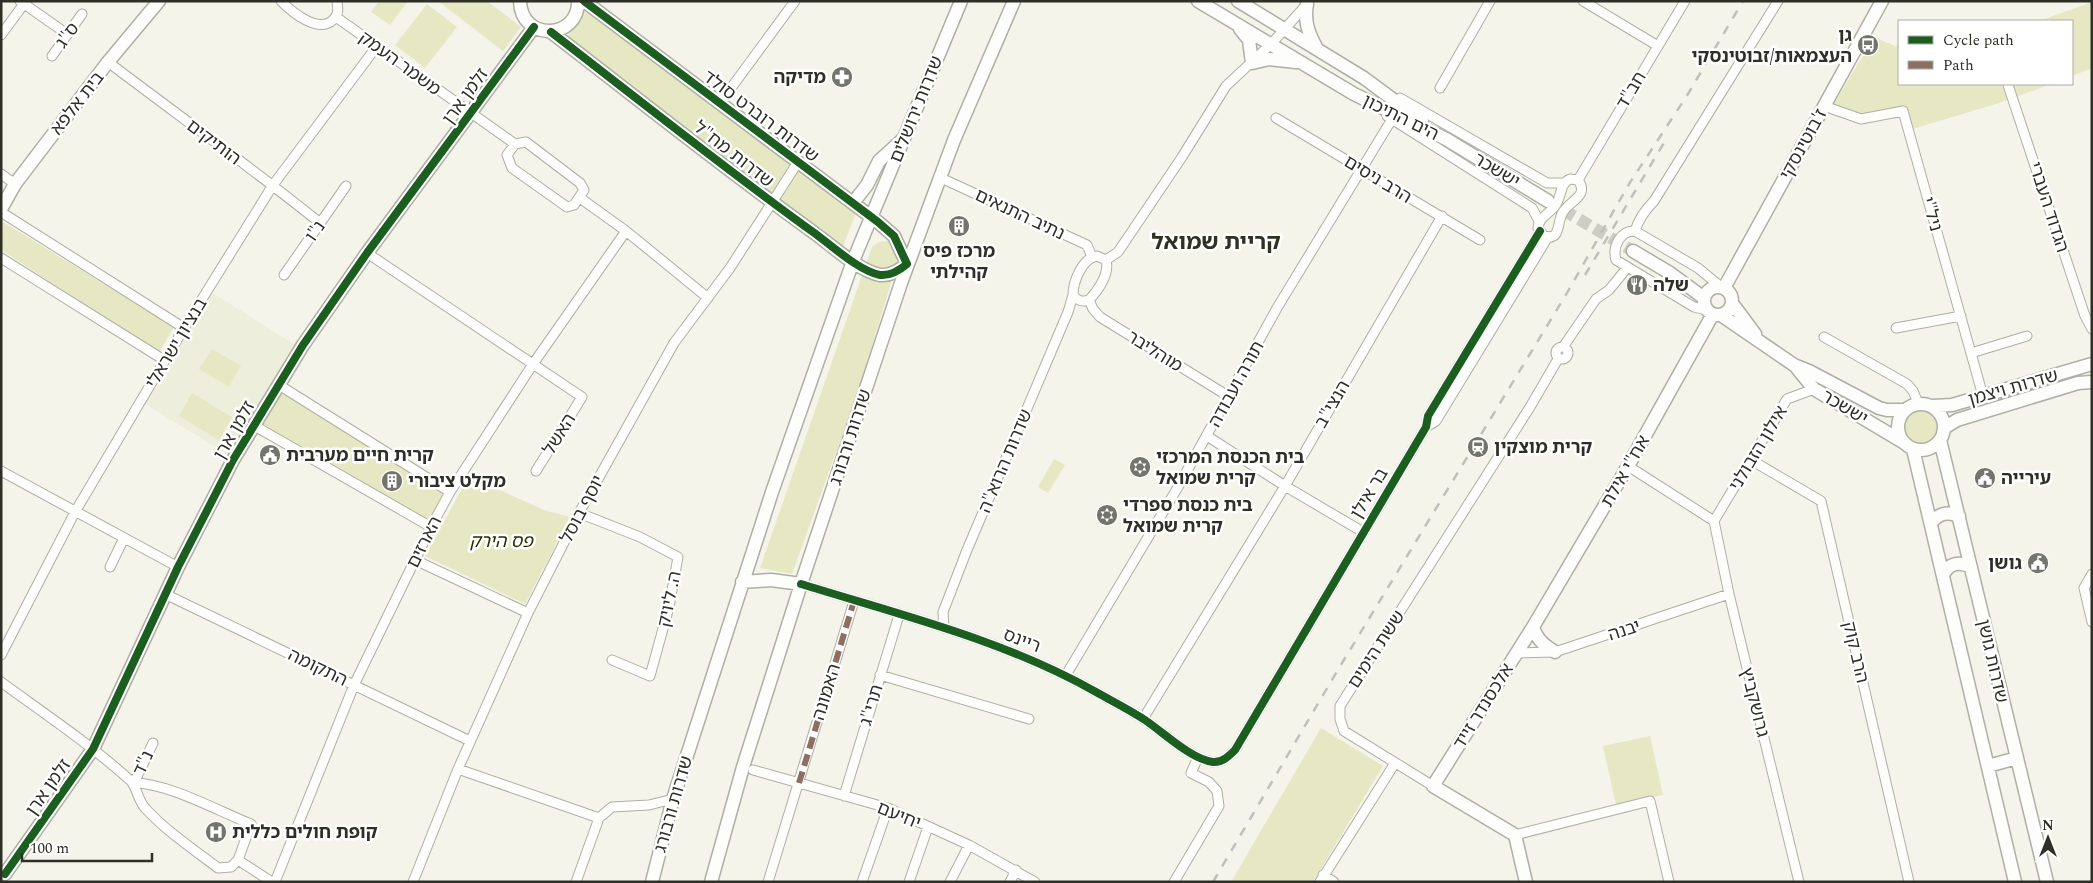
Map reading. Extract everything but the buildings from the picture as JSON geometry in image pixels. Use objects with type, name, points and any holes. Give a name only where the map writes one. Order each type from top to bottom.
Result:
[{"type":"street","name":"בית אלפא","points":[[1,210],[15,184],[108,62],[159,1]]},
{"type":"street","points":[[281,1],[313,23],[321,26],[330,23],[336,17],[338,10],[337,1]]},
{"type":"street","points":[[517,3],[527,22],[534,27],[551,32],[569,24],[575,16],[578,1]]},
{"type":"street","name":"שדרות רוברט סולד","points":[[584,1],[872,217],[894,236],[908,264]]},
{"type":"street","points":[[720,103],[795,1]]},
{"type":"street","name":"שדרות ירושלים","points":[[872,217],[961,1]]},
{"type":"street","name":"שדרות ורבורג","points":[[711,882],[743,767],[801,584],[908,264],[961,125],[1014,1]]},
{"type":"street","name":"הים התיכון","points":[[1198,1],[1354,94],[1446,139]]},
{"type":"street","name":"הים התיכון","points":[[1238,1],[1364,78],[1446,139]]},
{"type":"street","points":[[1440,88],[1490,1]]},
{"type":"street","points":[[1583,1],[1658,46]]},
{"type":"street","name":"חב\"ד","points":[[1578,180],[1685,1]]},
{"type":"street","points":[[1635,231],[1644,211],[1654,200],[1778,1]]},
{"type":"street","name":"ז'בוטינסקי","points":[[1715,300],[1882,1]]},
{"type":"street","points":[[1,35],[23,2],[67,34]]},
{"type":"street","points":[[1106,260],[1118,252],[1182,157],[1226,86],[1271,44],[1308,2]]},
{"type":"street","points":[[1308,2],[1305,16],[1307,27],[1318,49]]},
{"type":"street","name":"ס\"ג","points":[[52,56],[82,14]]},
{"type":"street","name":"משמר העמק","points":[[336,17],[514,144],[526,142],[580,183],[584,190],[580,198]]},
{"type":"street","points":[[1233,22],[1244,32],[1249,40],[1252,63]]},
{"type":"street","name":"זלמן ארן","points":[[6,876],[93,750],[178,567],[253,425],[303,345],[367,253],[534,27]]},
{"type":"street","name":"שדרות מח\"ל","points":[[551,32],[773,203],[861,267],[880,274],[894,272],[908,264]]},
{"type":"street","name":"בנציון ישראלי","points":[[1,655],[75,512],[164,360],[273,185],[377,46]]},
{"type":"street","points":[[1252,63],[1269,59],[1282,60],[1292,61],[1310,68]]},
{"type":"street","name":"הותיקים","points":[[108,62],[273,185],[320,223]]},
{"type":"street","points":[[1364,78],[1547,183],[1564,183],[1570,179],[1578,180]]},
{"type":"street","name":"הגדוד העברי","points":[[2008,85],[2085,316],[2092,329]]},
{"type":"street","points":[[1354,94],[1532,208],[1544,234]]},
{"type":"street","name":"ניל\"י","points":[[1824,106],[1861,119],[1904,111],[1982,396]]},
{"type":"street","name":"הרב ניסים","points":[[1276,118],[1480,240]]},
{"type":"street","name":"תורה ועבודה","points":[[1066,675],[1207,436],[1277,308],[1392,119]]},
{"type":"street","points":[[853,203],[867,185],[879,161],[904,139]]},
{"type":"street","name":"יששכר","points":[[1446,139],[1548,200]]},
{"type":"street","points":[[514,144],[507,155],[512,168],[567,208],[574,205],[580,198],[626,231],[708,298]]},
{"type":"street","name":"יוסף בוסל","points":[[413,882],[470,741],[528,613],[579,512],[674,343],[708,298],[773,203],[798,162]]},
{"type":"street","points":[[1,174],[15,184]]},
{"type":"street","name":"נתיב התנאים","points":[[941,178],[1086,245],[1092,257]]},
{"type":"street","name":"בר אילן","points":[[1215,762],[1226,759],[1235,750],[1426,427],[1428,416],[1544,234],[1553,236],[1557,232],[1562,213],[1581,194],[1582,186],[1578,180]]},
{"type":"street","points":[[1539,221],[1554,208],[1564,183]]},
{"type":"street","name":"נ\"ו","points":[[284,275],[346,186]]},
{"type":"street","points":[[1,210],[184,328]]},
{"type":"street","name":"הנצי\"ב","points":[[1143,719],[1285,486],[1442,216]]},
{"type":"street","name":"שדרות ורבורג","points":[[652,882],[674,799],[742,582],[844,285],[872,217]]},
{"type":"street","name":"הארזים","points":[[274,882],[354,685],[431,527],[450,492],[533,364],[626,231]]},
{"type":"street","points":[[1635,231],[1698,268],[1715,300],[1694,307],[1616,260],[1615,249],[1622,236],[1628,232],[1635,231]]},
{"type":"street","points":[[832,246],[843,268],[844,285]]},
{"type":"street","name":"יששכר","points":[[1633,251],[1715,300],[1728,310],[1732,303],[1761,342]]},
{"type":"street","points":[[367,253],[533,364]]},
{"type":"street","points":[[1092,257],[1097,256],[1106,260]]},
{"type":"street","name":"שדרות הרוא\"ה","points":[[944,628],[943,612],[946,604],[1068,312],[1073,288],[1080,272],[1092,257]]},
{"type":"street","points":[[1,258],[164,360]]},
{"type":"street","points":[[1073,295],[1076,300],[1083,302],[1089,300],[1106,274],[1106,260]]},
{"type":"street","name":"ששת הימים","points":[[1515,835],[1344,731],[1340,718],[1340,706],[1530,407],[1558,358],[1556,351],[1563,347],[1596,299],[1609,290],[1627,268]]},
{"type":"street","name":"מוהליבר","points":[[1089,300],[1093,309],[1100,317],[1228,396]]},
{"type":"street","name":"יששכר","points":[[1715,300],[1761,342],[1794,365],[1878,408],[1904,410]]},
{"type":"street","name":"אח\"י אילת","points":[[1533,627],[1628,466],[1715,300]]},
{"type":"street","points":[[1896,328],[1961,316]]},
{"type":"street","points":[[1971,353],[2027,336]]},
{"type":"street","points":[[1824,337],[1907,384],[1913,391],[1918,403]]},
{"type":"street","name":"האשל","points":[[533,364],[582,396],[536,472]]},
{"type":"street","name":"שדרות ויצמן","points":[[1933,406],[1952,405],[2092,364]]},
{"type":"street","name":"יששכר","points":[[1794,365],[1814,389],[1908,445]]},
{"type":"street","name":"שדרות ויצמן","points":[[1942,434],[1957,420],[2078,383],[2092,382]]},
{"type":"street","points":[[279,384],[450,492]]},
{"type":"street","name":"אילון הזבולני","points":[[1714,521],[1787,399],[1814,389]]},
{"type":"street","points":[[1918,403],[1933,406],[1942,416],[1942,434],[1928,449],[1908,445],[1899,436],[1898,422],[1904,410],[1918,403]]},
{"type":"street","points":[[253,425],[431,527]]},
{"type":"street","name":"שדרות גושן","points":[[1942,434],[1959,516],[2047,882]]},
{"type":"street","points":[[1207,436],[1285,486],[1363,532]]},
{"type":"street","name":"שדרות גושן","points":[[1908,445],[1931,523],[2015,882]]},
{"type":"street","name":"הרב קוק","points":[[1751,460],[1821,500],[1909,882]]},
{"type":"street","points":[[1628,466],[1714,521]]},
{"type":"street","points":[[1,471],[178,567]]},
{"type":"street","name":"ה. ליויק","points":[[579,512],[640,537],[678,558],[669,607],[650,676],[612,660]]},
{"type":"street","points":[[1931,523],[1936,516],[1944,513],[1959,516]]},
{"type":"street","name":"גרושקביץ","points":[[1714,521],[1729,594],[1799,882]]},
{"type":"street","points":[[110,567],[124,538]]},
{"type":"street","points":[[415,560],[528,613]]},
{"type":"street","points":[[1943,575],[1947,568],[1956,563],[1963,563],[1971,567]]},
{"type":"street","points":[[2092,574],[2084,588],[2092,622]]},
{"type":"street","name":"ריינס","points":[[742,582],[771,580],[801,584],[944,628],[1024,656],[1066,675],[1143,719],[1198,757],[1215,762]]},
{"type":"street","points":[[796,601],[807,592],[820,590]]},
{"type":"street","name":"התקומה","points":[[165,594],[470,741]]},
{"type":"street","name":"יבנה","points":[[1516,653],[1555,652],[1729,594]]},
{"type":"street","name":"האמונה","points":[[768,882],[854,601]]},
{"type":"street","name":"תרי\"ג","points":[[844,796],[898,615]]},
{"type":"street","points":[[1533,627],[1536,637],[1555,652]]},
{"type":"street","name":"אלכסנדר זייד","points":[[1433,786],[1533,627]]},
{"type":"street","points":[[880,675],[1029,719]]},
{"type":"street","points":[[1,682],[93,750],[134,784],[137,795],[144,806],[160,824],[218,868],[230,868],[238,860],[251,824],[177,793],[146,783],[134,784]]},
{"type":"street","name":"נ\"ד","points":[[134,784],[153,743]]},
{"type":"street","points":[[1174,882],[1219,806],[1218,791],[1209,782],[1191,774],[1198,757]]},
{"type":"street","points":[[1988,766],[2017,758]]},
{"type":"street","points":[[1334,882],[1322,879],[1395,763]]},
{"type":"street","points":[[458,768],[599,818]]},
{"type":"street","name":"יחיעם","points":[[753,770],[888,808],[969,845],[1035,882]]},
{"type":"street","points":[[576,882],[599,818],[612,807],[649,805],[674,799]]},
{"type":"street","points":[[1526,882],[1515,835],[1650,801],[1669,882]]},
{"type":"street","points":[[862,882],[888,808]]},
{"type":"street","points":[[908,882],[928,827]]},
{"type":"street","points":[[950,882],[969,845]]},
{"type":"street","points":[[238,860],[274,882]]},
{"type":"street","points":[[1010,882],[1016,870]]},
{"type":"shaded area","points":[[211,292],[297,346],[230,456],[145,404]]},
{"type":"green space","points":[[379,1],[408,1],[390,25],[371,12]]},
{"type":"green space","points":[[438,1],[487,1],[521,27],[503,51]]},
{"type":"green space","points":[[2092,2],[2092,68],[2073,76],[2073,20],[2042,20]]},
{"type":"green space","points":[[427,4],[457,27],[425,68],[395,45]]},
{"type":"green space","points":[[588,7],[793,164],[772,198],[564,42]]},
{"type":"green space","points":[[1874,37],[1895,46],[1898,45],[1898,85],[2048,85],[1999,103],[1909,130],[1903,111],[1861,119],[1831,109]]},
{"type":"green space","points":[[799,168],[857,210],[842,249],[777,202]]},
{"type":"green space","points":[[3,222],[174,327],[159,352],[1,250],[1,225]]},
{"type":"green space","points":[[887,241],[895,244],[900,253],[860,386],[792,574],[760,568],[872,247],[879,242]]},
{"type":"green space","points":[[212,349],[241,366],[229,387],[199,369]]},
{"type":"green space","points":[[280,391],[445,494],[429,522],[259,424]]},
{"type":"green space","points":[[192,393],[232,417],[219,440],[179,416]]},
{"type":"green space","points":[[1921,409],[1928,410],[1933,414],[1937,419],[1937,433],[1933,438],[1928,442],[1921,443],[1914,442],[1909,438],[1905,433],[1904,426],[1905,419],[1909,414],[1914,410]]},
{"type":"green space","points":[[1054,459],[1065,465],[1048,493],[1038,487]]},
{"type":"green space","name":"פס הירק","points":[[469,476],[544,510],[570,517],[525,604],[425,556]]},
{"type":"green space","points":[[1321,728],[1383,766],[1313,882],[1231,882]]},
{"type":"green space","points":[[1650,736],[1663,795],[1616,805],[1603,746]]},
{"type":"tunnel","points":[[1548,201],[1633,251]]},
{"type":"railway","points":[[1213,882],[1339,668],[1567,293],[1629,184],[1688,94],[1743,1]]},
{"type":"railway","points":[[1585,275],[1668,136]]},
{"type":"marked path","points":[[799,783],[854,601]]},
{"type":"cycle path","points":[[551,32],[854,263],[872,273],[880,275],[895,272],[907,264],[894,236],[878,222],[584,1]]},
{"type":"cycle path","points":[[5,874],[93,749],[178,567],[233,460],[303,345],[367,253],[534,27]]},
{"type":"cycle path","points":[[801,584],[952,630],[1025,658],[1061,674],[1127,709],[1196,756],[1213,762],[1222,760],[1235,750],[1426,427],[1428,416],[1540,231]]},
{"type":"place","name":"גן העצמאות/זבוטינסקי","points":[[1868,45]]},
{"type":"place","name":"מדיקה","points":[[842,77]]},
{"type":"place","name":"מרכז פיס קהילתי","points":[[959,226]]},
{"type":"place","name":"שלה","points":[[1637,285]]},
{"type":"place","name":"קרית מוצקין","points":[[1478,447]]},
{"type":"place","name":"קרית חיים מערבית","points":[[270,455]]},
{"type":"place","name":"בית הכנסת המרכזי קרית שמואל","points":[[1140,467]]},
{"type":"place","name":"עירייה","points":[[1985,478]]},
{"type":"place","name":"מקלט ציבורי","points":[[392,481]]},
{"type":"place","name":"בית כנסת ספרדי קרית שמואל","points":[[1107,515]]},
{"type":"place","name":"גושן","points":[[2038,563]]},
{"type":"place","name":"קופת חולים כללית","points":[[216,832]]},
{"type":"district","name":"קריית שמואל","points":[[1216,241]]}]
